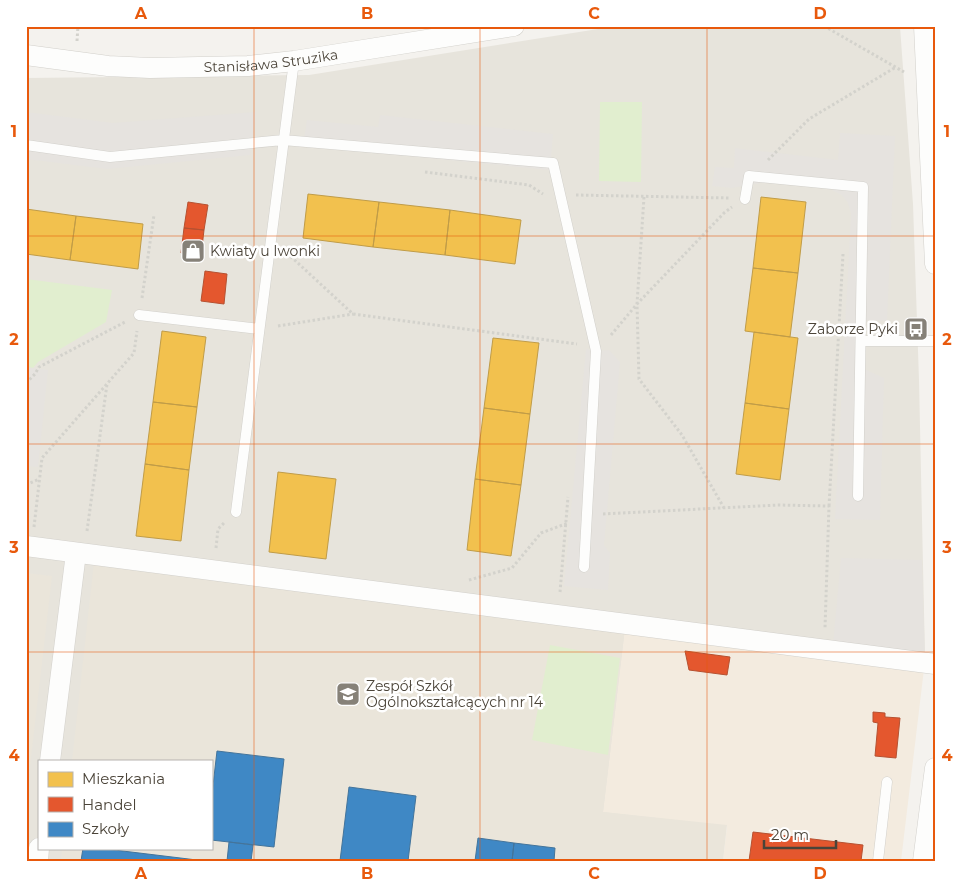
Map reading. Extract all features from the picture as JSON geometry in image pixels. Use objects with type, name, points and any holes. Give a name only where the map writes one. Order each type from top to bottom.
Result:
[{"type":"street","name":"Stanisława Struzika","points":[[26,55],[108,66],[150,68],[248,66],[294,61],[514,26]]},
{"type":"street","points":[[924,26],[933,176],[935,264]]},
{"type":"street","points":[[29,547],[935,664]]},
{"type":"street","points":[[50,760],[80,554]]},
{"type":"street","points":[[924,861],[935,768]]},
{"type":"lane","points":[[236,512],[294,61]]},
{"type":"lane","points":[[26,145],[110,156],[283,140],[553,163],[596,351],[584,568]]},
{"type":"lane","points":[[745,198],[750,176],[863,187],[858,496]]},
{"type":"lane","points":[[139,315],[259,329]]},
{"type":"lane","points":[[861,341],[935,341]]},
{"type":"lane","points":[[878,861],[887,782]]},
{"type":"path","points":[[824,26],[927,86]]},
{"type":"path","points":[[750,176],[809,119],[896,67]]},
{"type":"path","points":[[424,171],[529,185],[542,193],[546,198]]},
{"type":"path","points":[[560,194],[745,198]]},
{"type":"path","points":[[644,196],[637,304],[639,379],[682,435],[724,508]]},
{"type":"path","points":[[259,329],[354,314],[582,345],[606,340],[637,304],[724,213],[745,198]]},
{"type":"path","points":[[29,547],[42,458],[134,353],[154,215]]},
{"type":"path","points":[[271,237],[354,314]]},
{"type":"path","points":[[824,650],[829,506],[842,254]]},
{"type":"path","points":[[26,382],[35,374],[39,367],[139,315]]},
{"type":"path","points":[[80,554],[107,383]]},
{"type":"path","points":[[26,485],[39,479]]},
{"type":"path","points":[[558,616],[569,494]]},
{"type":"path","points":[[466,581],[512,568],[541,533],[607,513],[778,505],[829,506]]},
{"type":"path","points":[[214,571],[218,529],[236,512]]},
{"type":"shaded area","points":[[617,26],[900,27],[913,204],[925,658],[625,628],[723,861],[26,861],[26,78],[309,75]]},
{"type":"shaded area","points":[[26,112],[113,123],[256,112],[250,155],[107,169],[26,159]]},
{"type":"shaded area","points":[[380,115],[553,134],[550,170],[303,146],[307,120],[378,127]]},
{"type":"shaded area","points":[[840,133],[895,136],[887,321],[866,320],[864,369],[884,378],[880,520],[835,519],[851,214],[848,203],[842,195],[830,189],[765,182],[732,188],[712,186],[715,167],[734,168],[735,148],[838,160]]},
{"type":"shaded area","points":[[586,349],[596,351],[609,350],[620,362],[604,545],[610,553],[608,590],[564,586]]},
{"type":"shaded area","points":[[26,367],[48,370],[38,467],[26,466]]},
{"type":"shaded area","points":[[841,558],[922,560],[925,658],[833,645]]},
{"type":"shaded area","name":"Zespół Szkół Ogólnokształcących nr 14","points":[[94,562],[625,628],[603,812],[727,825],[723,861],[61,861],[62,850],[212,850],[212,760],[72,760]]},
{"type":"shaded area","points":[[26,573],[52,576],[26,801]]},
{"type":"shaded area","points":[[625,628],[924,669],[901,861],[723,861],[727,826],[603,812]]},
{"type":"green space","points":[[600,102],[642,102],[641,182],[599,181]]},
{"type":"green space","points":[[26,279],[112,290],[106,322],[38,362],[33,368],[26,367]]},
{"type":"green space","points":[[550,645],[620,658],[608,755],[532,740]]},
{"type":"building: Mieszkania","points":[[308,194],[379,202],[373,247],[303,238]]},
{"type":"building: Mieszkania","points":[[761,197],[806,202],[798,273],[753,268]]},
{"type":"building: Mieszkania","points":[[379,202],[450,210],[445,255],[373,247]]},
{"type":"building: Mieszkania","points":[[26,209],[76,216],[70,260],[26,254]]},
{"type":"building: Mieszkania","points":[[450,210],[521,220],[515,264],[445,255]]},
{"type":"building: Mieszkania","points":[[76,216],[143,224],[138,269],[70,260]]},
{"type":"building: Mieszkania","points":[[753,268],[798,273],[790,337],[745,331]]},
{"type":"building: Mieszkania","points":[[162,331],[206,337],[197,407],[153,402]]},
{"type":"building: Mieszkania","points":[[754,332],[798,338],[789,409],[745,403]]},
{"type":"building: Mieszkania","points":[[493,338],[539,343],[530,414],[484,408]]},
{"type":"building: Mieszkania","points":[[153,402],[197,407],[189,470],[145,464]]},
{"type":"building: Mieszkania","points":[[745,403],[789,409],[780,480],[736,474]]},
{"type":"building: Mieszkania","points":[[484,408],[530,414],[521,485],[475,479]]},
{"type":"building: Mieszkania","points":[[145,464],[189,470],[181,541],[136,536]]},
{"type":"building: Mieszkania","points":[[278,472],[336,479],[326,559],[269,552]]},
{"type":"building: Mieszkania","points":[[475,479],[521,485],[511,556],[467,550]]},
{"type":"building: Handel","points":[[188,202],[208,205],[204,230],[184,228]]},
{"type":"building: Handel","points":[[184,228],[204,230],[201,256],[181,253]]},
{"type":"building: Handel","points":[[205,271],[227,274],[224,304],[201,301]]},
{"type":"building: Handel","points":[[685,651],[730,657],[727,675],[689,670]]},
{"type":"building: Handel","points":[[873,712],[885,713],[885,717],[900,718],[896,758],[875,756],[878,723],[873,722]]},
{"type":"building: Handel","points":[[753,832],[863,845],[861,861],[749,861]]},
{"type":"building: Szkoły","points":[[217,751],[284,759],[274,847],[212,840],[212,794]]},
{"type":"building: Szkoły","points":[[349,787],[416,796],[408,861],[340,861]]},
{"type":"building: Szkoły","points":[[478,838],[514,843],[512,861],[475,861]]},
{"type":"building: Szkoły","points":[[229,842],[253,845],[251,861],[227,861]]},
{"type":"building: Szkoły","points":[[514,843],[555,848],[554,861],[512,861]]},
{"type":"building: Szkoły","points":[[83,850],[114,850],[205,861],[81,861]]},
{"type":"place","name":"Kwiaty u Iwonki","points":[[193,251]]},
{"type":"place","name":"Zaborze Pyki","points":[[916,329]]},
{"type":"place","name":"Zespół Szkół Ogólnokształcących nr 14","points":[[348,694]]}]
